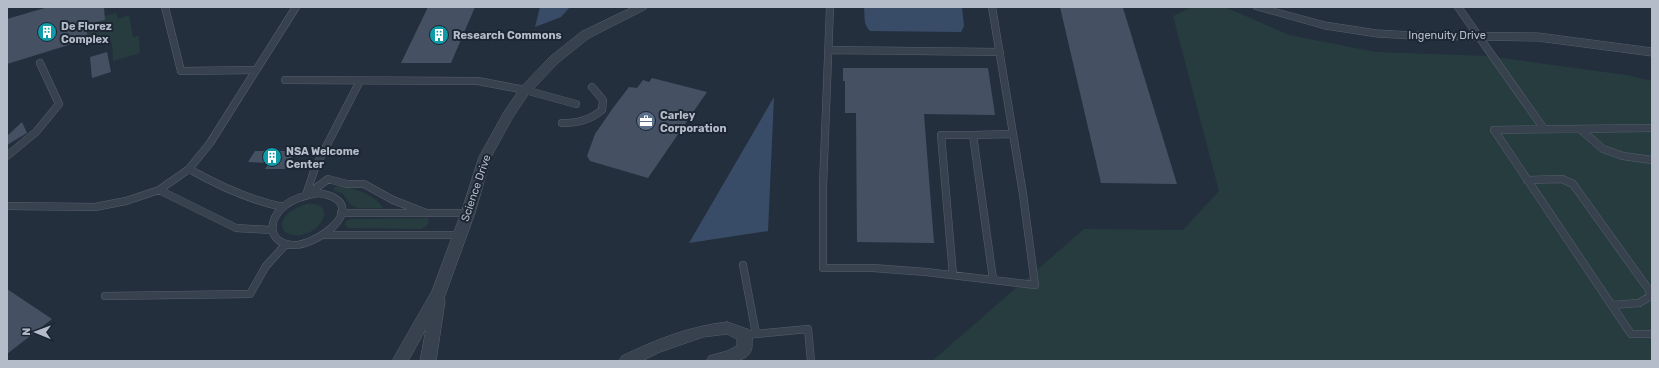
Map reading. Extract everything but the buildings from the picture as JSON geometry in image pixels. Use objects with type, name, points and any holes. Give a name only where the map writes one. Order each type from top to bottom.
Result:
[{"type":"street","name":"Ingenuity Drive","points":[[1258,7],[1312,23],[1363,32],[1410,35],[1478,35],[1561,38],[1637,51],[1652,52]]},
{"type":"street","name":"Science Drive","points":[[400,361],[439,293],[468,213],[485,157],[508,115],[525,90],[555,59],[584,35],[637,8]]},
{"type":"street","name":"Ingenuity Drive","points":[[1637,51],[1652,56]]},
{"type":"street","name":"Science Drive","points":[[429,360],[439,293]]},
{"type":"street","points":[[628,361],[655,347],[703,331],[727,328],[750,335],[744,350],[730,357],[714,361]]},
{"type":"lane","points":[[165,7],[181,71],[256,70]]},
{"type":"lane","points":[[7,206],[95,207],[159,190],[189,169],[210,143],[296,7]]},
{"type":"lane","points":[[830,7],[823,268],[873,268],[993,279],[1035,285],[1023,194],[992,7]]},
{"type":"lane","points":[[1458,7],[1544,129]]},
{"type":"lane","points":[[829,50],[1000,52]]},
{"type":"lane","points":[[7,156],[18,149],[47,122],[59,104],[40,63]]},
{"type":"lane","points":[[285,80],[478,81],[525,90],[576,104]]},
{"type":"lane","points":[[306,195],[314,168],[360,81]]},
{"type":"lane","points":[[562,123],[573,124],[584,122],[595,117],[602,110],[603,100],[592,88]]},
{"type":"lane","points":[[1652,128],[1494,130],[1631,334],[1652,334]]},
{"type":"lane","points":[[1580,129],[1603,149],[1623,156],[1652,160]]},
{"type":"lane","points":[[953,275],[941,135],[1012,134]]},
{"type":"lane","points":[[973,135],[993,279]]},
{"type":"lane","points":[[189,169],[229,191],[258,202],[283,207]]},
{"type":"lane","points":[[306,195],[328,179],[347,184],[364,184],[393,200],[426,213]]},
{"type":"lane","points":[[1527,180],[1562,179],[1573,184],[1649,290],[1649,297],[1639,303],[1612,305]]},
{"type":"lane","points":[[159,190],[236,228],[271,230]]},
{"type":"lane","points":[[318,193],[328,195],[336,199],[340,205],[341,213],[338,221],[325,235],[305,244],[286,244],[278,241],[273,236],[271,230],[272,222],[283,207],[306,195],[318,193]]},
{"type":"lane","points":[[341,213],[468,213]]},
{"type":"lane","points":[[325,235],[460,235]]},
{"type":"lane","points":[[105,296],[250,294],[266,266],[286,244]]},
{"type":"lane","points":[[743,265],[750,335],[808,329],[811,361]]},
{"type":"green space","points":[[1192,7],[1225,7],[1289,35],[1376,52],[1488,56],[1626,75],[1652,81],[1652,361],[932,361],[1084,229],[1183,230],[1219,191],[1173,16]]},
{"type":"green space","points":[[116,13],[118,19],[129,15],[133,37],[139,36],[140,53],[113,61],[112,44],[110,39],[96,43],[95,37],[88,39],[86,25],[105,20],[105,16]]},
{"type":"green space","points":[[339,186],[351,188],[370,195],[383,208],[358,208],[351,205],[342,193],[335,191],[333,188]]},
{"type":"green space","points":[[306,204],[317,205],[323,209],[324,216],[321,223],[306,234],[296,235],[285,232],[282,222],[287,214]]},
{"type":"green space","points":[[427,218],[429,221],[427,226],[421,229],[348,228],[345,225],[346,221],[351,219]]},
{"type":"water","points":[[540,7],[570,7],[561,17],[535,27]]},
{"type":"water","points":[[864,7],[962,7],[964,26],[961,32],[870,31],[865,23]]},
{"type":"water","points":[[774,97],[768,231],[689,243]]},
{"type":"place","name":"De Florez Complex","points":[[47,32]]},
{"type":"place","name":"Research Commons","points":[[439,35]]},
{"type":"place","name":"Carley Corporation","points":[[646,121]]},
{"type":"place","name":"NSA Welcome Center","points":[[272,157]]}]
